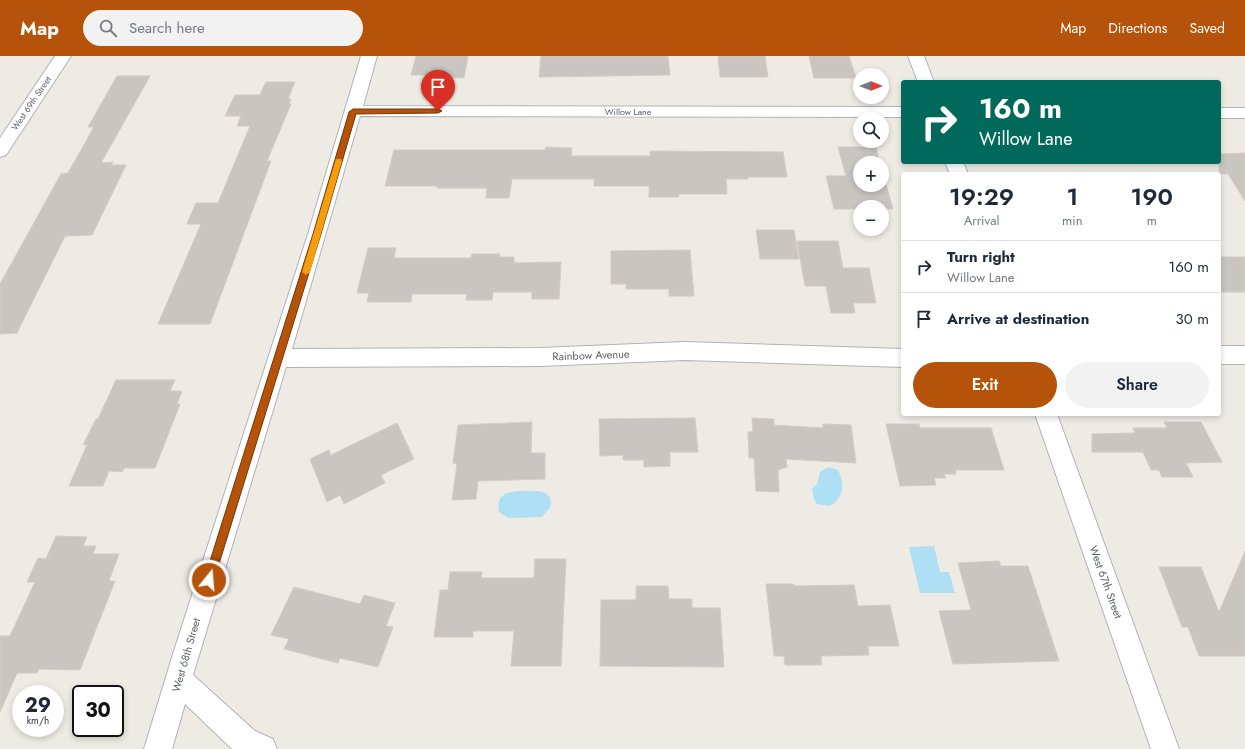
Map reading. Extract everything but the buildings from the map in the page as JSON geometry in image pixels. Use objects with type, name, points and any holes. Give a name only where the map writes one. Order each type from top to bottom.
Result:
[{"type":"street","name":"West 69th Street","points":[[0,151],[63,56]]},
{"type":"street","name":"West 68th Street","points":[[158,749],[186,654],[317,234],[369,56]]},
{"type":"street","points":[[916,56],[925,80]]},
{"type":"street","name":"Willow Lane","points":[[353,112],[901,112]]},
{"type":"street","points":[[1221,113],[1245,112]]},
{"type":"street","name":"Rainbow Avenue","points":[[279,358],[540,357],[685,351],[901,358]]},
{"type":"street","points":[[1221,355],[1245,355]]},
{"type":"street","name":"West 67th Street","points":[[1047,416],[1166,749]]},
{"type":"street","points":[[179,680],[245,742],[263,749]]},
{"type":"water","points":[[828,467],[838,470],[842,480],[841,495],[835,503],[830,506],[817,504],[814,499],[812,489],[817,484],[820,472]]},
{"type":"water","points":[[518,491],[539,491],[550,497],[551,506],[542,517],[508,518],[499,512],[501,498],[505,494]]},
{"type":"water","points":[[934,546],[940,572],[949,572],[955,593],[920,593],[909,547]]},
{"type":"slow traffic","points":[[306,272],[338,161]]},
{"type":"route","points":[[209,580],[317,234],[353,112],[438,111]]}]
